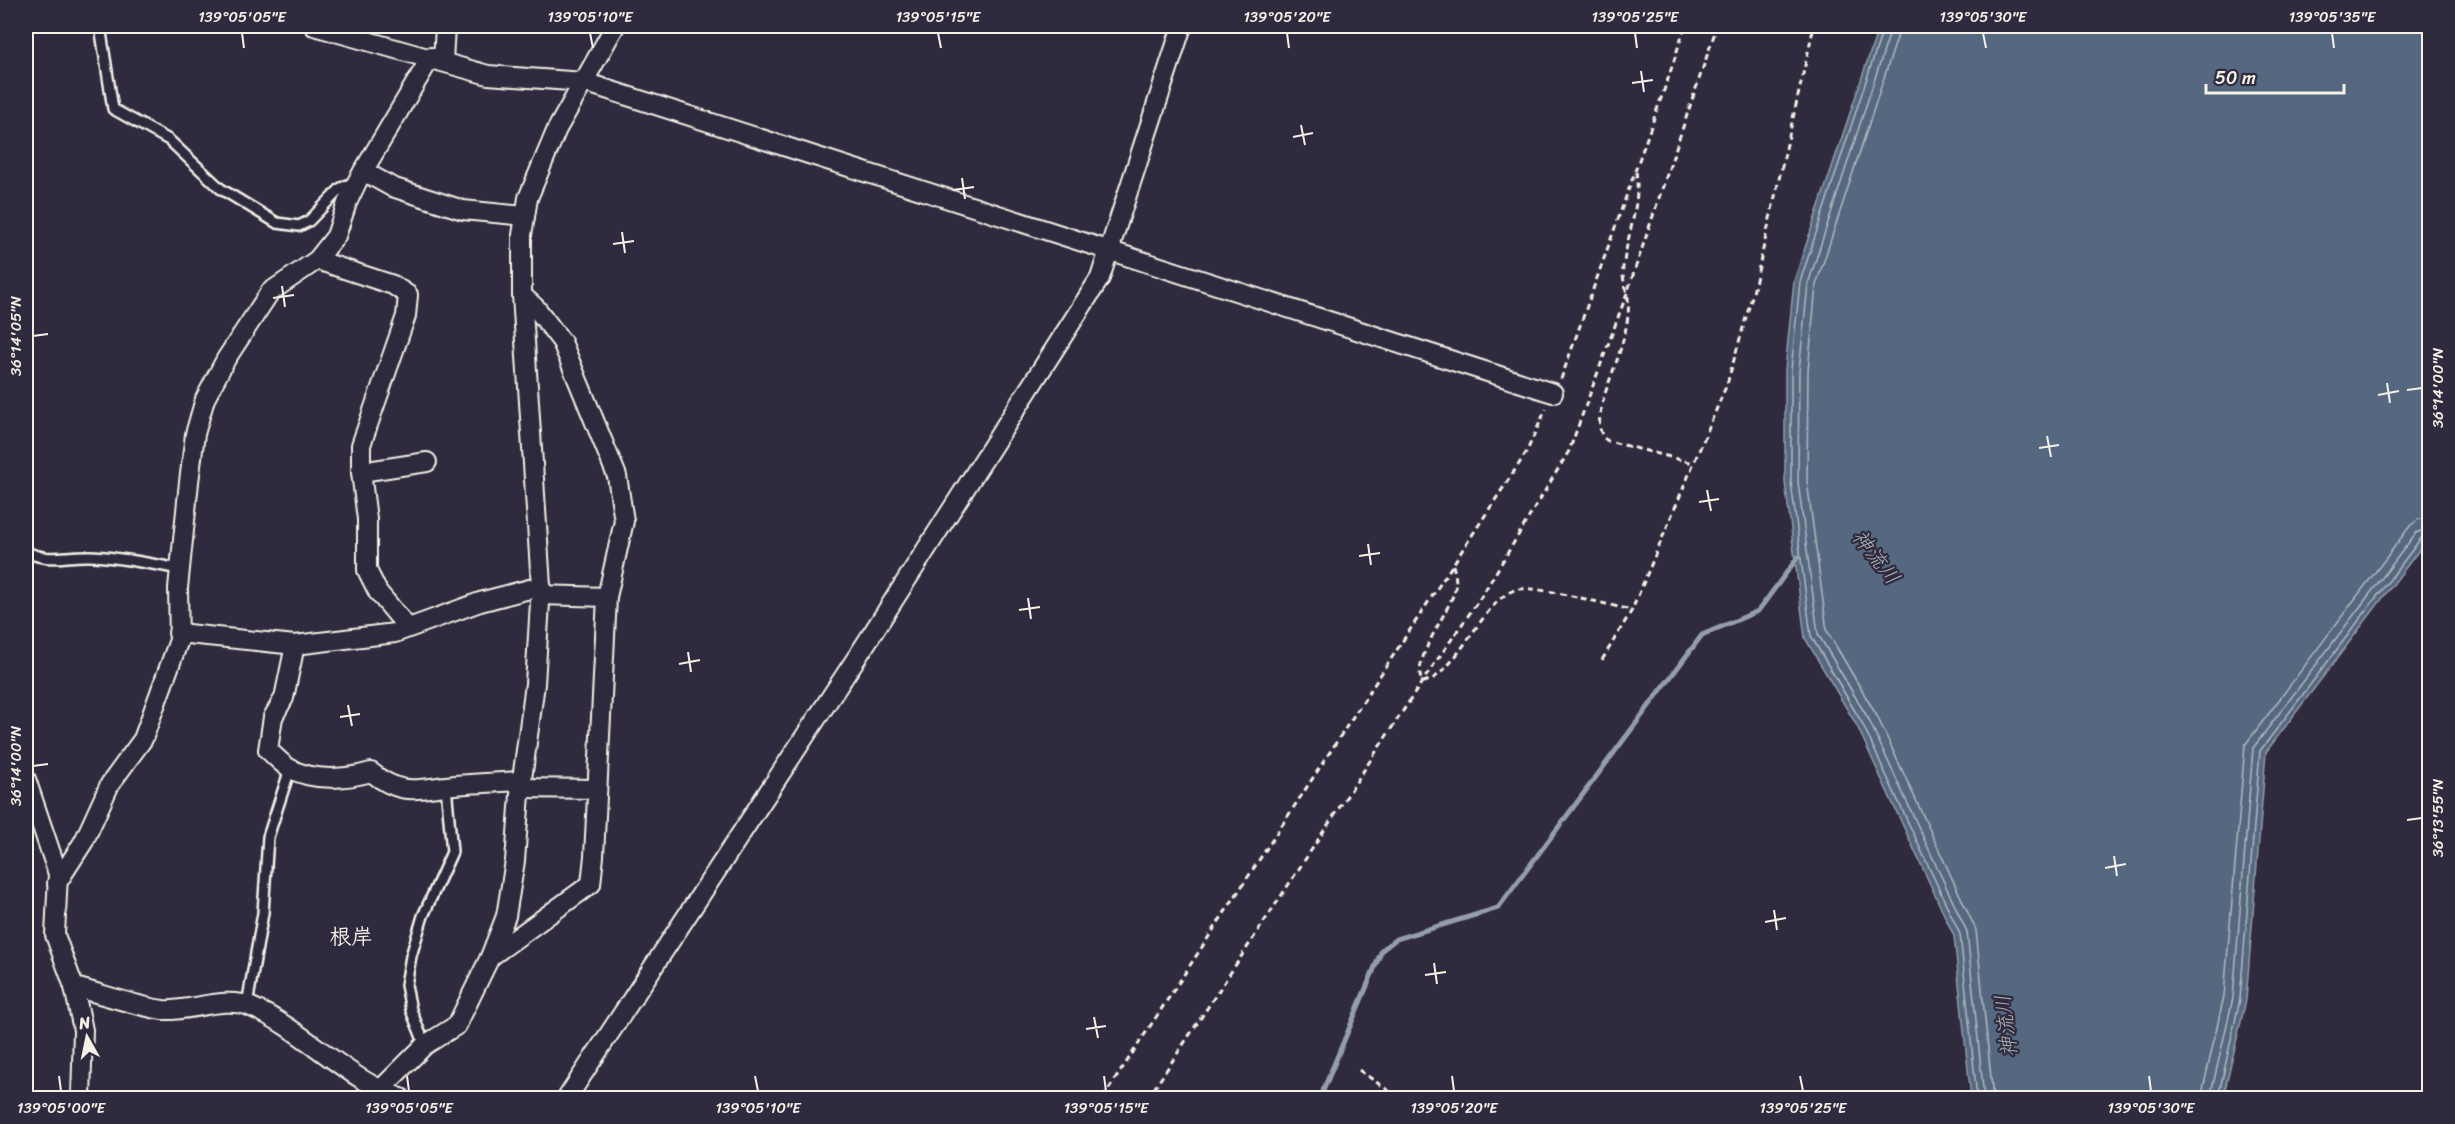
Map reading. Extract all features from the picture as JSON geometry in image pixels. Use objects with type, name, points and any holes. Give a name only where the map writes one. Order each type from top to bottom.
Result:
[{"type":"street","points":[[314,26],[488,75],[584,82],[1553,393]]},
{"type":"street","points":[[57,883],[84,841],[110,784],[143,739],[180,640],[178,633],[180,569],[195,434],[205,399],[226,359],[270,292],[317,260],[336,236],[347,203],[361,175],[437,59],[445,26]]},
{"type":"street","points":[[376,1095],[425,1045],[457,1025],[490,957],[506,916],[515,861],[521,785],[535,684],[541,591],[522,295],[522,235],[528,198],[557,129],[615,26]]},
{"type":"street","points":[[567,1098],[1106,267],[1182,26]]},
{"type":"street","points":[[361,175],[464,210],[525,216]]},
{"type":"street","points":[[317,260],[393,285],[408,295],[406,316],[361,446],[361,472],[368,519],[366,570],[378,592],[408,628]]},
{"type":"street","points":[[490,957],[591,884],[606,597],[624,522],[617,476],[562,342],[536,308],[522,295]]},
{"type":"street","points":[[361,472],[428,462]]},
{"type":"street","points":[[178,633],[295,645],[395,633],[480,602],[541,591],[606,597]]},
{"type":"street","points":[[295,645],[284,698],[273,717],[268,750],[290,769],[331,779],[352,778],[371,772],[387,785],[403,790],[430,790],[446,786],[521,785],[596,789]]},
{"type":"street","points":[[26,779],[33,827],[58,874],[55,935],[74,987],[83,1030],[81,1098]]},
{"type":"street","points":[[74,987],[164,1010],[210,1004],[247,1005],[288,1028],[376,1095],[400,1098]]},
{"type":"lane","points":[[100,26],[113,109],[169,140],[221,189],[277,223],[298,226],[309,221],[341,188],[361,175]]},
{"type":"lane","points":[[26,552],[44,560],[88,556],[180,569]]},
{"type":"lane","points":[[247,1005],[263,913],[268,837],[290,769]]},
{"type":"lane","points":[[425,1045],[411,1010],[406,985],[411,956],[423,916],[452,852],[446,786]]},
{"type":"path","points":[[1103,1098],[1526,453],[1562,377],[1636,170],[1684,26]]},
{"type":"path","points":[[1148,1098],[1422,682],[1481,597],[1569,451],[1628,293],[1717,26]]},
{"type":"path","points":[[1602,660],[1632,610],[1727,384],[1753,294],[1814,26]]},
{"type":"path","points":[[1636,170],[1639,186],[1623,263],[1622,283],[1628,293],[1627,326],[1600,413],[1598,429],[1602,437],[1608,441],[1694,463]]},
{"type":"path","points":[[1422,682],[1421,667],[1427,648],[1455,591],[1456,580],[1453,565]]},
{"type":"path","points":[[1422,682],[1440,674],[1497,603],[1510,591],[1530,589],[1632,610]]},
{"type":"path","points":[[1359,1071],[1400,1098]]},
{"type":"water","name":"神流川","points":[[1879,26],[2429,26],[2429,537],[2266,752],[2246,1000],[2223,1098],[1971,1098],[1954,936],[1857,726],[1805,638],[1785,482],[1785,370],[1794,281]]},
{"type":"waterway","points":[[1320,1098],[1382,950],[1396,939],[1498,908],[1702,635],[1758,611],[1798,557]]},
{"type":"district","name":"根岸","points":[[351,936]]}]
